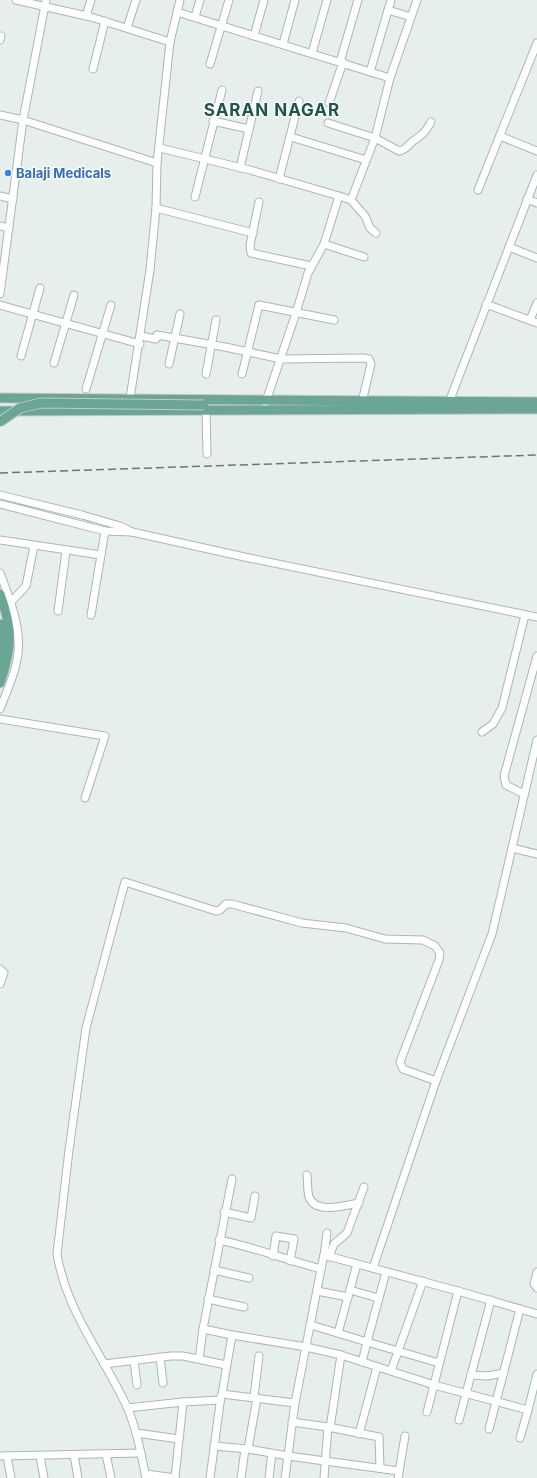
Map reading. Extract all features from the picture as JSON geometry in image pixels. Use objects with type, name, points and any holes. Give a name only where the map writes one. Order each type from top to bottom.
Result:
[{"type":"main road","points":[[0,398],[130,398],[226,400],[264,406],[537,409]]},
{"type":"main road","points":[[0,411],[205,408],[226,400]]},
{"type":"main road","points":[[0,422],[20,408],[41,403],[234,410],[264,406],[362,402],[537,402]]},
{"type":"main road","points":[[0,594],[8,624],[10,641],[9,656],[0,683]]},
{"type":"main road","points":[[0,624],[2,648],[0,661]]},
{"type":"street","points":[[16,0],[46,3],[170,42]]},
{"type":"street","points":[[86,16],[91,0]]},
{"type":"street","points":[[127,28],[136,0]]},
{"type":"street","points":[[130,398],[140,344],[150,270],[156,208],[157,163],[160,148],[170,42],[180,0]]},
{"type":"street","points":[[195,17],[200,0]]},
{"type":"street","points":[[210,64],[229,0]]},
{"type":"street","points":[[254,36],[264,0]]},
{"type":"street","points":[[283,44],[295,0]]},
{"type":"street","points":[[312,53],[327,0]]},
{"type":"street","points":[[329,103],[358,0]]},
{"type":"street","points":[[370,72],[391,0]]},
{"type":"street","points":[[351,200],[375,138],[390,78],[416,0]]},
{"type":"street","points":[[0,294],[24,120],[46,3]]},
{"type":"street","points":[[388,10],[411,17]]},
{"type":"street","points":[[177,12],[390,78]]},
{"type":"street","points":[[93,69],[105,22]]},
{"type":"street","points":[[478,190],[537,43]]},
{"type":"street","points":[[194,197],[222,90]]},
{"type":"street","points":[[240,168],[258,91]]},
{"type":"street","points":[[279,178],[299,101]]},
{"type":"street","points":[[0,115],[24,120],[157,163]]},
{"type":"street","points":[[213,121],[249,129]]},
{"type":"street","points":[[328,123],[375,138],[402,150],[423,135],[431,122]]},
{"type":"street","points":[[500,136],[537,151]]},
{"type":"street","points":[[290,137],[366,160]]},
{"type":"street","points":[[160,148],[279,178],[351,200],[365,216],[370,228],[376,233]]},
{"type":"street","points":[[448,402],[537,176]]},
{"type":"street","points":[[0,196],[13,199]]},
{"type":"street","points":[[264,406],[311,266],[324,244],[339,196]]},
{"type":"street","points":[[527,199],[537,203]]},
{"type":"street","points":[[259,202],[251,252],[311,266]]},
{"type":"street","points":[[156,208],[253,233]]},
{"type":"street","points":[[0,226],[10,228]]},
{"type":"street","points":[[324,244],[364,257]]},
{"type":"street","points":[[509,247],[537,258]]},
{"type":"street","points":[[21,356],[40,288]]},
{"type":"street","points":[[54,363],[74,295]]},
{"type":"street","points":[[486,304],[534,322],[537,303]]},
{"type":"street","points":[[0,305],[140,344]]},
{"type":"street","points":[[242,374],[259,305],[334,320]]},
{"type":"street","points":[[86,389],[111,306]]},
{"type":"street","points":[[169,364],[180,314]]},
{"type":"street","points":[[206,374],[216,320]]},
{"type":"street","points":[[141,336],[156,339],[157,335],[211,344],[281,359],[369,359],[371,364],[362,402]]},
{"type":"street","points":[[205,408],[206,454]]},
{"type":"street","points":[[0,495],[82,515],[120,526],[132,532],[249,558],[537,617]]},
{"type":"street","points":[[0,504],[105,531],[118,533],[132,532]]},
{"type":"street","points":[[91,615],[105,531]]},
{"type":"street","points":[[0,540],[101,555]]},
{"type":"street","points":[[11,602],[26,586],[34,546]]},
{"type":"street","points":[[58,611],[66,551]]},
{"type":"street","points":[[0,573],[11,602],[16,624],[17,658],[0,709]]},
{"type":"street","points":[[525,615],[537,621]]},
{"type":"street","points":[[482,732],[493,724],[502,708],[525,615]]},
{"type":"street","points":[[524,794],[506,785],[504,776],[537,656]]},
{"type":"street","points":[[0,719],[105,736],[85,798]]},
{"type":"street","points":[[373,1268],[436,1081],[492,934],[537,740]]},
{"type":"street","points":[[512,848],[537,854]]},
{"type":"street","points":[[183,1402],[175,1478],[146,1476],[136,1433],[127,1408],[75,1313],[60,1269],[57,1254],[69,1150],[86,1028],[125,882],[216,911],[226,904],[232,904],[302,923],[346,928],[385,938],[423,940],[435,946],[439,949],[439,960],[400,1062],[403,1069],[436,1081]]},
{"type":"street","points":[[0,969],[4,973],[0,984]]},
{"type":"street","points":[[307,1175],[308,1192],[313,1203],[327,1207],[359,1203]]},
{"type":"street","points":[[199,1359],[208,1299],[224,1212],[232,1179]]},
{"type":"street","points":[[326,1256],[334,1244],[348,1233],[364,1187]]},
{"type":"street","points":[[224,1212],[251,1218],[255,1196]]},
{"type":"street","points":[[285,1478],[295,1403],[317,1291],[326,1256],[327,1233]]},
{"type":"street","points":[[273,1256],[276,1236],[294,1239],[290,1261]]},
{"type":"street","points":[[219,1240],[241,1244],[273,1256],[322,1269]]},
{"type":"street","points":[[326,1256],[491,1300],[537,1314]]},
{"type":"street","points":[[338,1333],[357,1264]]},
{"type":"street","points":[[214,1270],[249,1278]]},
{"type":"street","points":[[362,1362],[386,1272]]},
{"type":"street","points":[[537,1272],[534,1284],[537,1288]]},
{"type":"street","points":[[391,1371],[397,1350],[423,1282]]},
{"type":"street","points":[[317,1291],[349,1293],[378,1298]]},
{"type":"street","points":[[426,1412],[458,1291]]},
{"type":"street","points":[[208,1299],[244,1307]]},
{"type":"street","points":[[459,1420],[491,1300]]},
{"type":"street","points":[[488,1429],[520,1309]]},
{"type":"street","points":[[311,1325],[439,1363]]},
{"type":"street","points":[[203,1329],[306,1347],[341,1355],[434,1385],[528,1410]]},
{"type":"street","points":[[210,1478],[221,1397],[232,1335]]},
{"type":"street","points":[[324,1478],[329,1428],[341,1355]]},
{"type":"street","points":[[104,1364],[177,1356],[199,1359],[226,1366]]},
{"type":"street","points":[[241,1478],[255,1397],[259,1356]]},
{"type":"street","points":[[160,1357],[163,1383]]},
{"type":"street","points":[[134,1361],[137,1385]]},
{"type":"street","points":[[359,1434],[377,1367]]},
{"type":"street","points":[[471,1375],[487,1376],[504,1373]]},
{"type":"street","points":[[520,1438],[528,1410],[533,1403],[537,1374]]},
{"type":"street","points":[[127,1408],[221,1397],[255,1397],[295,1403]]},
{"type":"street","points":[[292,1422],[380,1438],[380,1468]]},
{"type":"street","points":[[136,1433],[179,1439]]},
{"type":"street","points":[[214,1446],[247,1449],[380,1468],[399,1474],[405,1436]]},
{"type":"street","points":[[11,1478],[3,1456],[141,1453]]},
{"type":"street","points":[[269,1478],[272,1453]]},
{"type":"street","points":[[106,1454],[111,1478]]},
{"type":"street","points":[[74,1455],[78,1478]]},
{"type":"street","points":[[40,1456],[44,1478]]},
{"type":"railway","points":[[0,473],[537,455]]},
{"type":"place","name":"Balaji Medicals","points":[[8,173]]},
{"type":"district","name":"SARAN NAGAR","points":[[272,110]]}]
